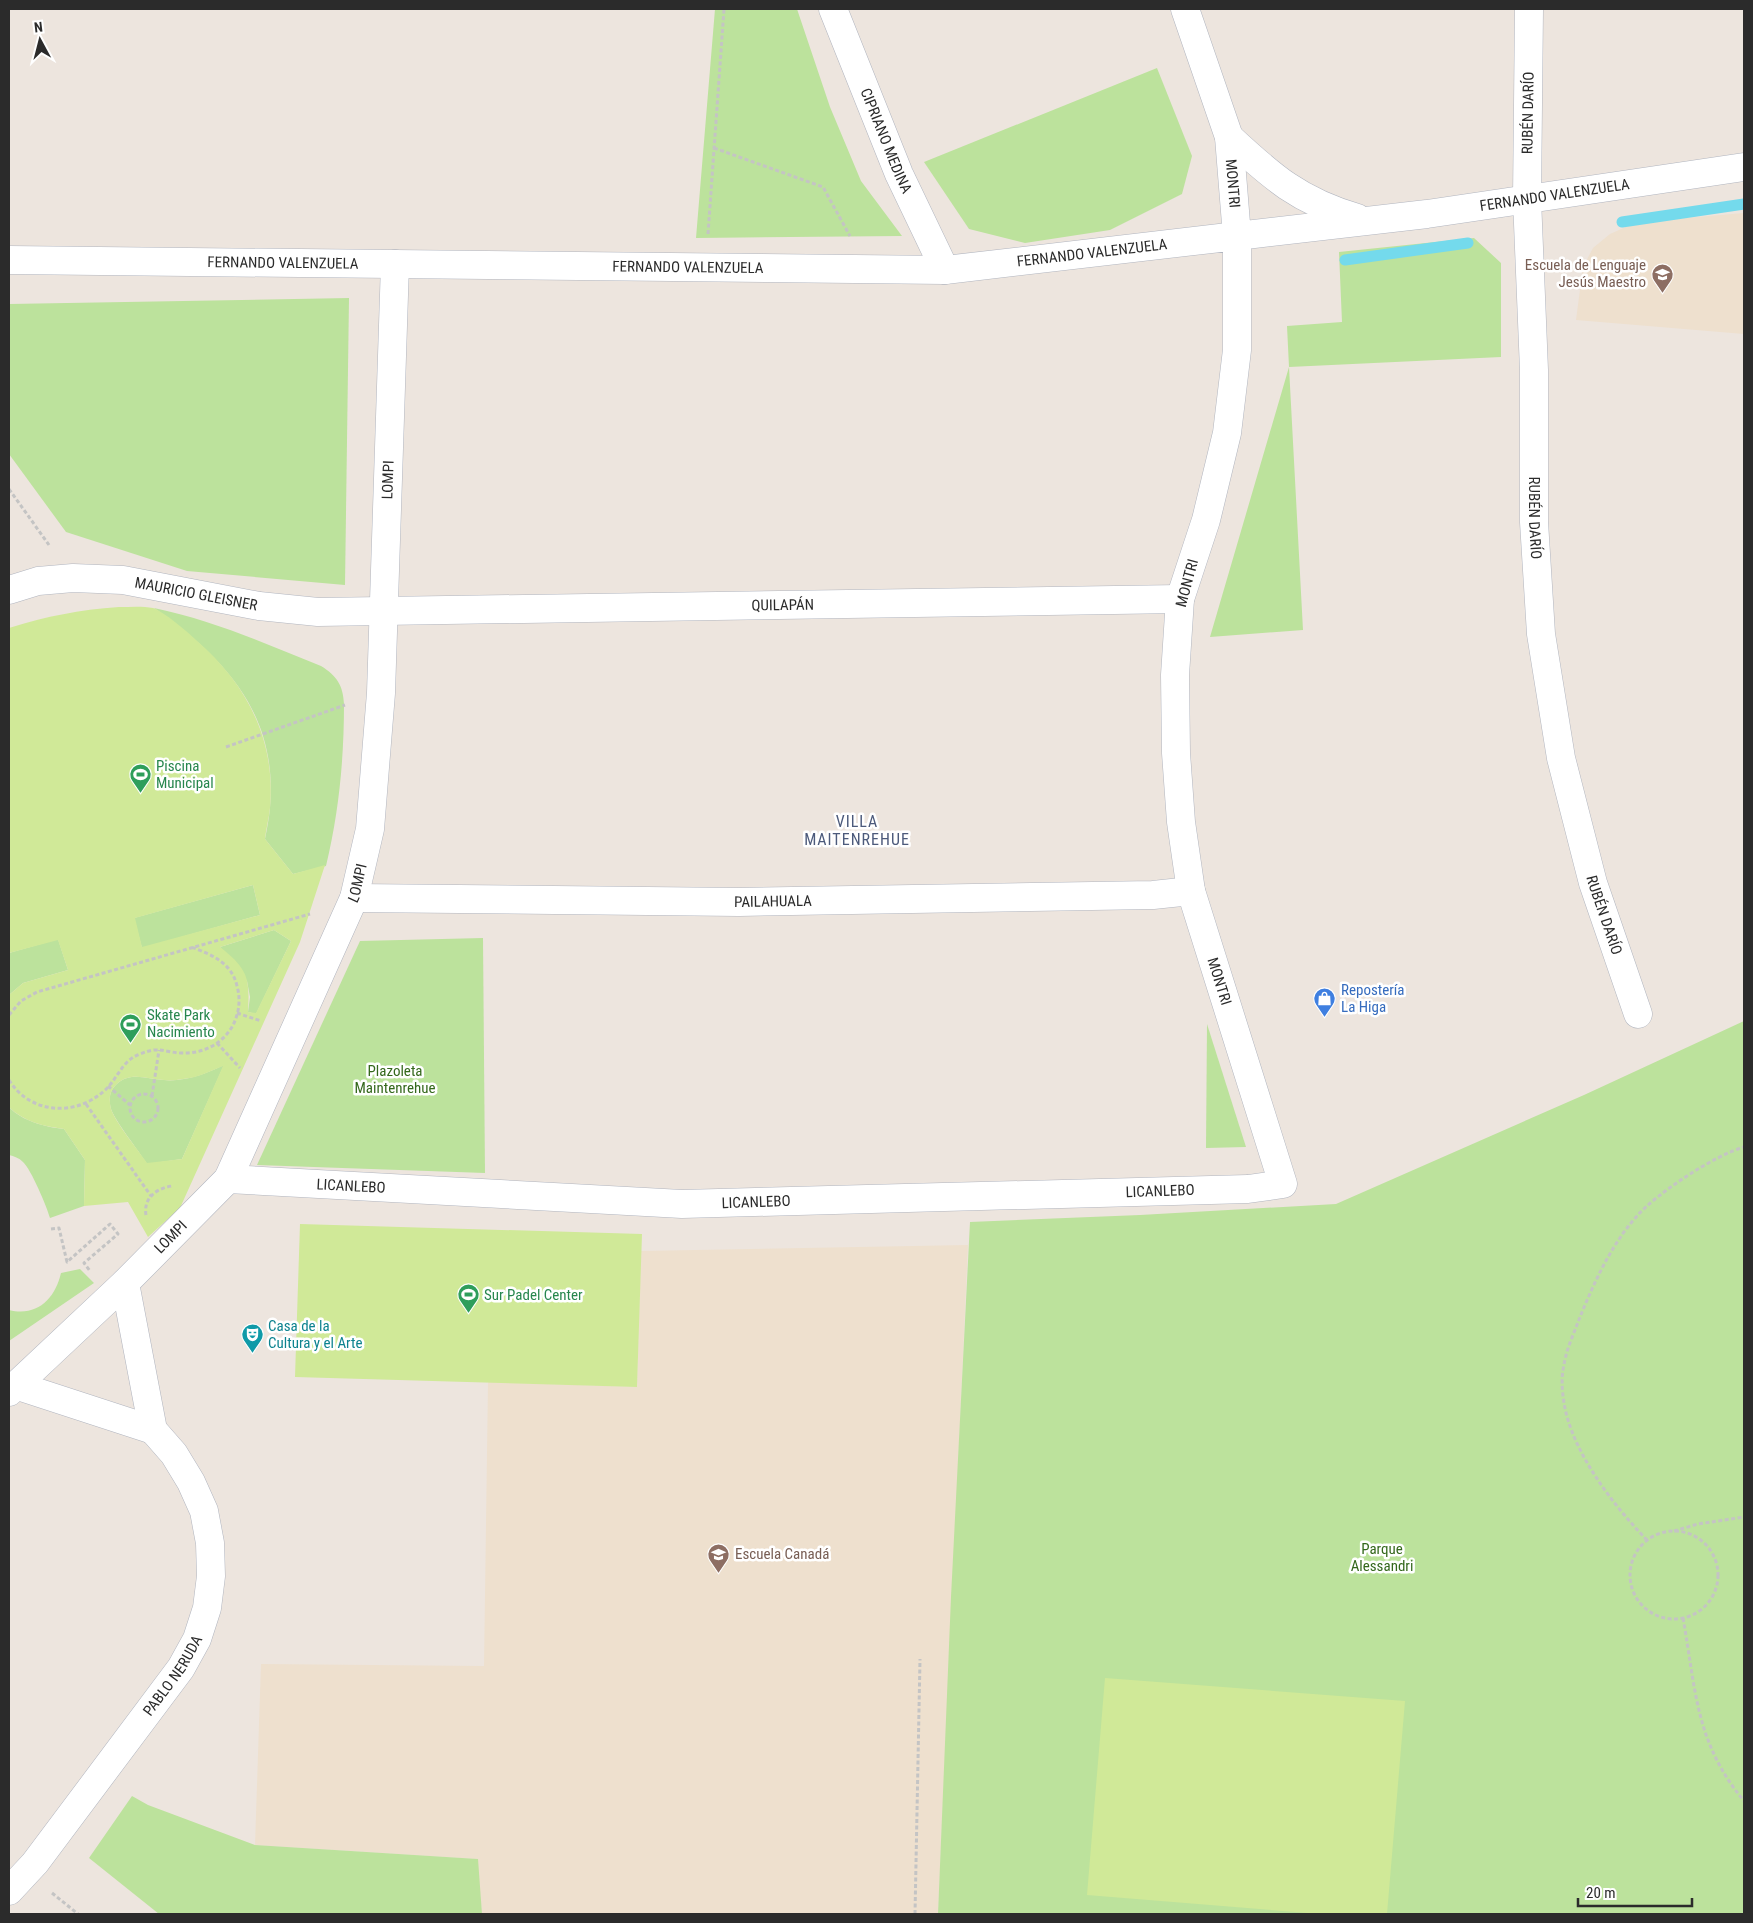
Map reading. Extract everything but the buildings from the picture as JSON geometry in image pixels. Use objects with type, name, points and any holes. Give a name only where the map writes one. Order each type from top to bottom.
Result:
[{"type":"street","name":"CIPRIANO MEDINA","points":[[833,9],[899,174],[946,270]]},
{"type":"street","name":"MONTRI","points":[[1185,9],[1229,137],[1237,236],[1237,350],[1227,433],[1206,520],[1180,598],[1175,675],[1176,753],[1181,822],[1191,891],[1283,1184]]},
{"type":"street","name":"RUBÉN DARÍO","points":[[1529,9],[1527,200],[1534,370],[1534,522],[1541,634],[1564,768],[1593,883],[1638,1014]]},
{"type":"street","name":"FERNANDO VALENZUELA","points":[[1229,137],[1264,170],[1296,194],[1331,210],[1364,220]]},
{"type":"street","name":"FERNANDO VALENZUELA","points":[[9,260],[946,270],[1427,214],[1744,167]]},
{"type":"street","name":"LOMPI","points":[[12,1388],[126,1283],[228,1179],[354,898],[370,829],[380,694],[395,264]]},
{"type":"street","name":"MAURICIO GLEISNER","points":[[9,590],[38,581],[73,578],[123,580],[260,606],[318,612],[384,611]]},
{"type":"street","name":"QUILAPÁN","points":[[384,611],[1180,598]]},
{"type":"street","name":"PAILAHUALA","points":[[354,898],[739,902],[1153,895],[1191,891]]},
{"type":"street","name":"LICANLEBO","points":[[228,1179],[682,1204],[1248,1188],[1283,1184]]},
{"type":"street","points":[[12,1388],[153,1430],[126,1283]]},
{"type":"street","name":"PABLO NERUDA","points":[[9,1891],[35,1863],[181,1668],[196,1639],[207,1608],[212,1576],[210,1543],[204,1511],[191,1482],[174,1454],[153,1430]]},
{"type":"path","points":[[705,267],[724,9]]},
{"type":"path","points":[[714,148],[823,187],[868,270]]},
{"type":"path","points":[[9,489],[27,514]]},
{"type":"path","points":[[226,747],[346,705]]},
{"type":"path","points":[[9,1016],[20,1001],[37,992],[318,911]]},
{"type":"path","points":[[9,1080],[14,1088],[29,1101],[48,1108],[69,1109],[86,1104],[105,1091],[129,1059],[150,1050],[164,1049],[179,1053],[196,1052],[213,1046],[227,1035],[237,1013],[239,1003],[237,985],[227,967],[212,954],[190,947]]},
{"type":"path","points":[[237,1013],[265,1022]]},
{"type":"path","points":[[217,1042],[242,1070]]},
{"type":"path","points":[[152,1097],[159,1050]]},
{"type":"path","points":[[108,1086],[130,1105]]},
{"type":"path","points":[[148,1094],[156,1100],[158,1110],[153,1118],[144,1123],[135,1119],[130,1111],[130,1105],[131,1101],[138,1095],[148,1094]]},
{"type":"path","points":[[86,1104],[151,1196]]},
{"type":"path","points":[[1647,1540],[1610,1498],[1580,1448],[1568,1420],[1564,1404],[1562,1387],[1564,1364],[1570,1343],[1591,1290],[1612,1251],[1637,1216],[1672,1185],[1744,1147]]},
{"type":"path","points":[[52,1229],[60,1228],[67,1262],[110,1224],[118,1234],[84,1264],[94,1274]]},
{"type":"path","points":[[1671,1532],[1697,1537],[1707,1546],[1714,1557],[1718,1569],[1718,1582],[1714,1595],[1706,1606],[1696,1614],[1670,1620],[1646,1610],[1637,1600],[1632,1588],[1630,1575],[1632,1562],[1638,1550],[1647,1540],[1658,1534],[1698,1524],[1744,1517]]},
{"type":"path","points":[[1683,1618],[1696,1701],[1703,1731],[1715,1759],[1732,1786],[1744,1800]]},
{"type":"path","points":[[915,1914],[920,1659]]},
{"type":"shaded area","name":"Escuela de Lenguaje Jesús Maestro","points":[[1744,213],[1744,334],[1576,320],[1583,267],[1593,248],[1610,234],[1637,222]]},
{"type":"shaded area","name":"Escuela Canadá","points":[[968,1245],[938,1914],[482,1914],[477,1859],[255,1845],[261,1664],[484,1666],[488,1382],[637,1387],[641,1251]]},
{"type":"green space","points":[[715,9],[797,9],[830,107],[861,181],[902,236],[696,238]]},
{"type":"green space","points":[[1157,68],[1192,156],[1182,194],[1110,230],[1025,243],[969,229],[924,162]]},
{"type":"green space","points":[[1474,238],[1501,263],[1501,357],[1289,367],[1287,326],[1342,322],[1339,252]]},
{"type":"green space","points":[[349,298],[345,585],[187,571],[66,532],[9,454],[9,304]]},
{"type":"green space","points":[[1289,367],[1303,630],[1210,637]]},
{"type":"green space","points":[[104,608],[153,608],[163,613],[192,636],[230,675],[254,715],[263,737],[268,759],[271,783],[270,808],[265,839],[293,874],[325,865],[300,942],[180,1208],[148,1237],[128,1202],[84,1206],[85,1160],[64,1129],[34,1122],[21,1116],[9,1107],[9,995],[23,983],[68,970],[58,940],[9,953],[9,628],[63,614]],"holes":[[[253,885],[260,915],[142,947],[135,918]],[[274,930],[291,941],[256,1013],[248,1012],[247,982],[242,968],[220,947]],[[223,1066],[182,1159],[147,1163],[113,1115],[110,1100],[114,1087],[119,1082],[131,1077],[176,1080],[204,1074]]]},
{"type":"green space","points":[[154,608],[197,619],[239,633],[321,666],[335,677],[341,686],[344,704],[342,765],[334,826],[326,866],[293,874],[265,839],[270,808],[270,775],[265,744],[256,717],[242,692],[224,669],[180,627]]},
{"type":"green space","points":[[253,885],[260,915],[142,948],[134,918]]},
{"type":"green space","points":[[274,930],[291,941],[256,1014],[248,1012],[250,997],[247,981],[220,947]]},
{"type":"green space","name":"Plazoleta Maintenrehue","points":[[483,938],[485,1173],[257,1165],[360,941]]},
{"type":"green space","points":[[58,939],[68,970],[23,983],[9,995],[9,953]]},
{"type":"green space","name":"Parque Alessandri","points":[[1744,1021],[1744,1914],[938,1914],[951,1597],[970,1222],[1336,1204],[1584,1095]]},
{"type":"green space","points":[[1207,1024],[1246,1147],[1206,1148]]},
{"type":"green space","points":[[224,1065],[182,1159],[147,1164],[113,1114],[110,1097],[114,1087],[119,1082],[131,1077],[179,1080],[209,1072]]},
{"type":"green space","points":[[9,1107],[20,1116],[34,1122],[64,1129],[85,1160],[84,1206],[50,1218],[30,1172],[20,1159],[9,1155]]},
{"type":"green space","name":"Sur Padel Center","points":[[300,1224],[642,1234],[637,1387],[295,1377]]},
{"type":"green space","points":[[80,1269],[94,1283],[9,1341],[9,1310],[28,1311],[43,1304],[54,1291],[61,1273]]},
{"type":"green space","points":[[1105,1678],[1405,1701],[1387,1914],[1320,1914],[1087,1895]]},
{"type":"green space","points":[[132,1796],[148,1805],[255,1845],[478,1859],[482,1914],[159,1914],[89,1858]]},
{"type":"waterway","points":[[1622,222],[1744,204]]},
{"type":"waterway","points":[[1345,260],[1468,243]]},
{"type":"place","name":"Escuela de Lenguaje Jesús Maestro","points":[[1662,293]]},
{"type":"place","name":"Piscina Municipal","points":[[140,794]]},
{"type":"place","name":"Repostería La Higa","points":[[1325,1018]]},
{"type":"place","name":"Skate Park Nacimiento","points":[[131,1043]]},
{"type":"place","name":"Sur Padel Center","points":[[468,1314]]},
{"type":"place","name":"Casa de la Cultura y el Arte","points":[[252,1354]]},
{"type":"place","name":"Escuela Canadá","points":[[719,1573]]},
{"type":"district","name":"VILLA MAITENREHUE","points":[[857,830]]}]
